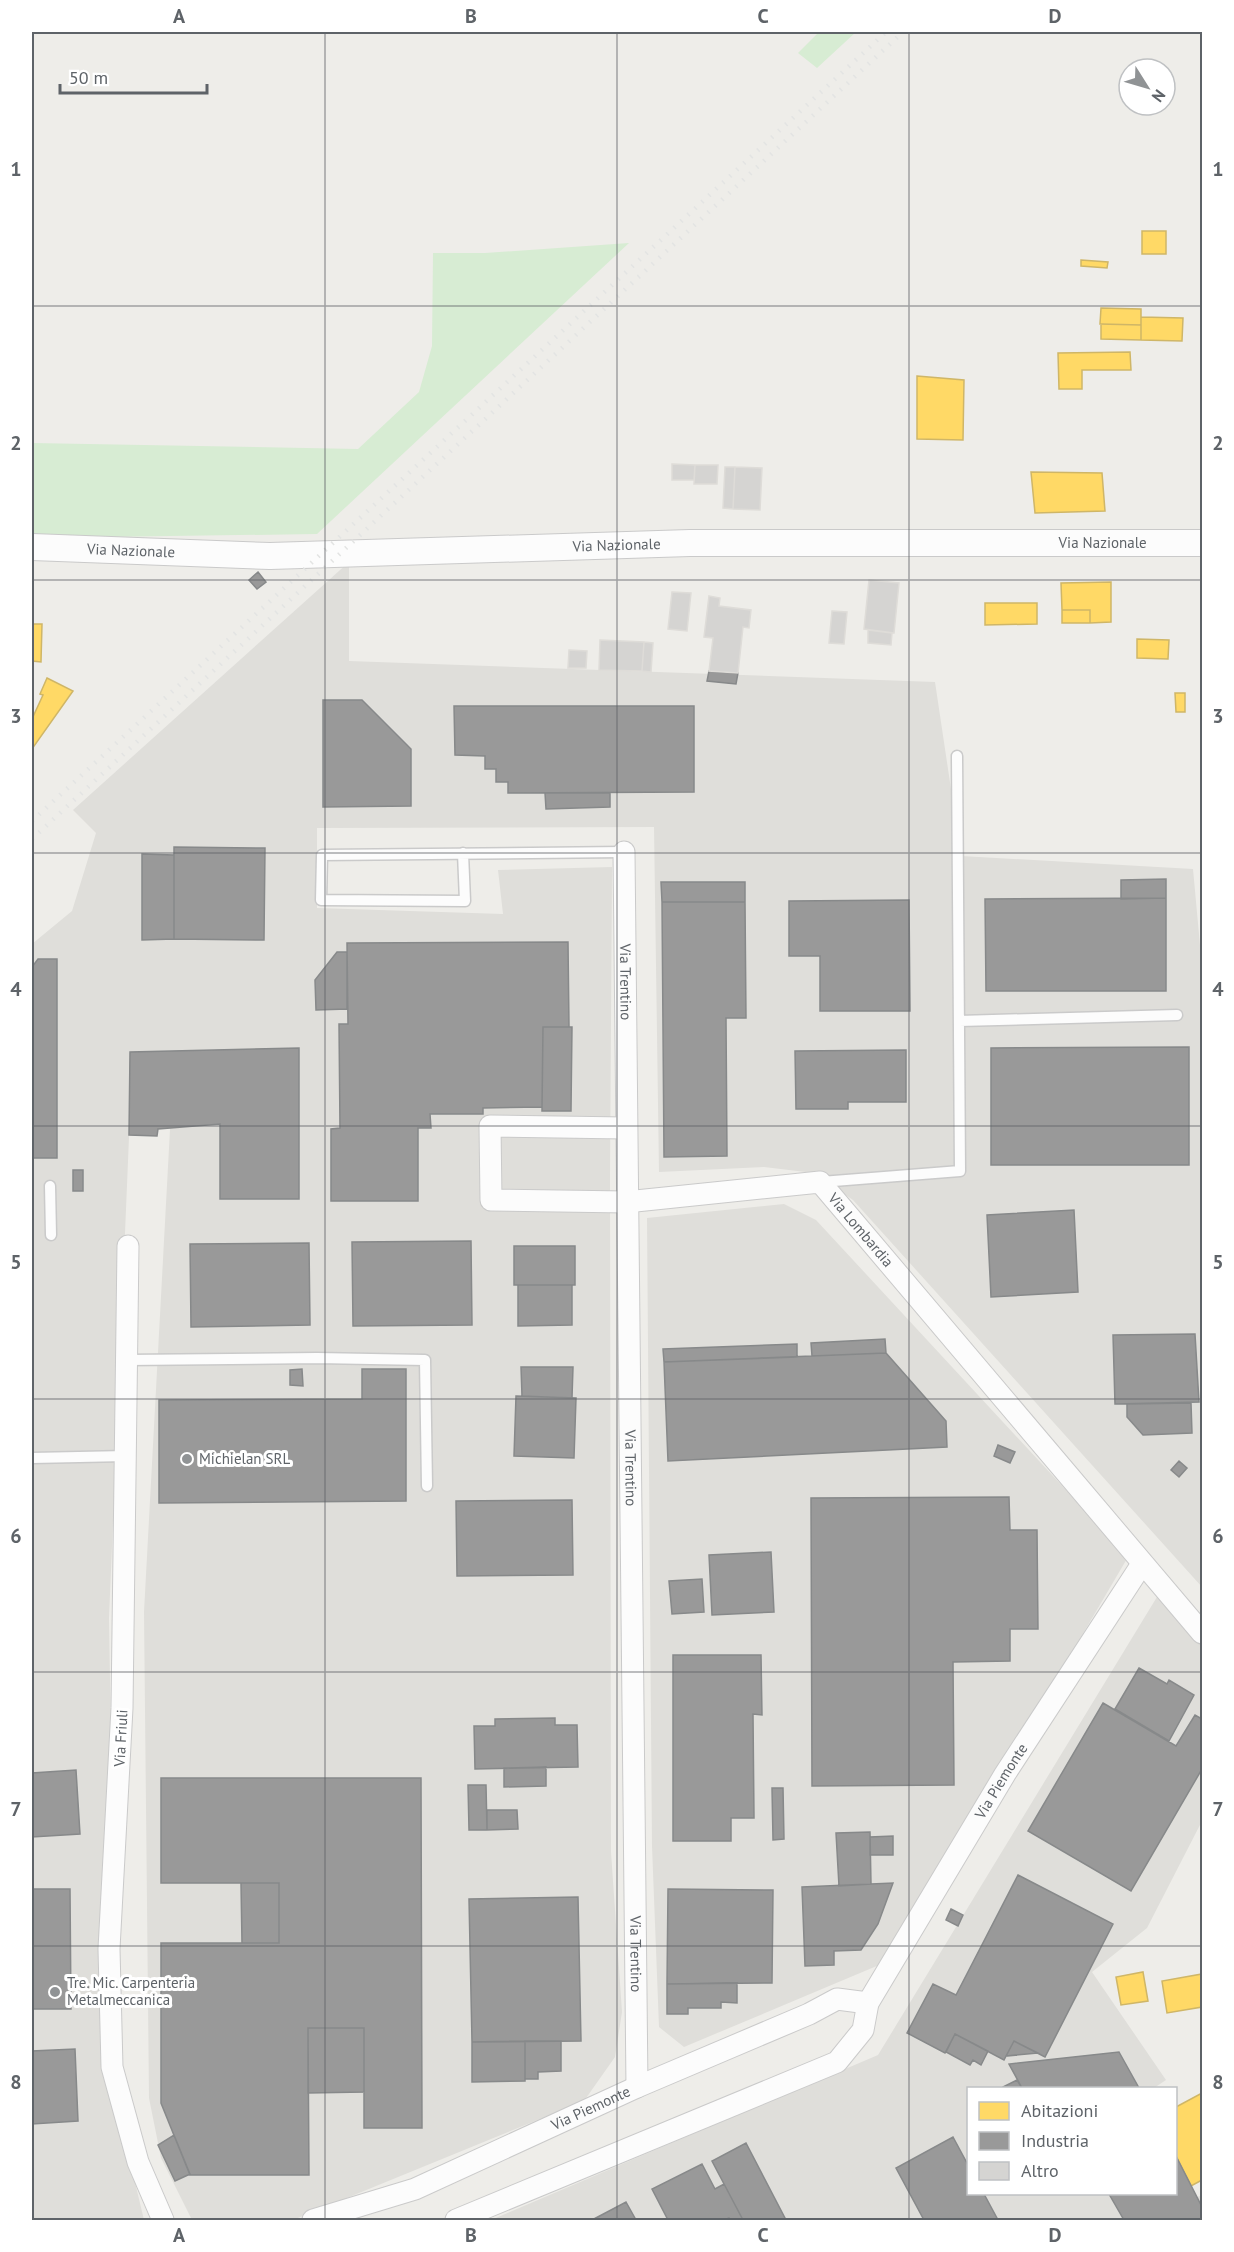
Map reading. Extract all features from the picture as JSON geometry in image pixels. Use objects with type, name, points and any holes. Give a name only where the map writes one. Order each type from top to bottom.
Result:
[{"type":"street","name":"Via Nazionale","points":[[32,547],[270,556],[690,543],[1203,543]]},
{"type":"street","name":"Via Trentino","points":[[624,852],[625,1128],[637,2087]]},
{"type":"street","name":"Via Lombardia","points":[[625,1128],[490,1126],[491,1200],[626,1202],[820,1182],[1142,1564],[1203,1633]]},
{"type":"street","name":"Via Friuli","points":[[128,1246],[122,1708],[109,1949],[112,2067],[138,2162],[163,2220]]},
{"type":"street","name":"Via Piemonte","points":[[456,2220],[837,2062],[863,2030],[868,2003],[1005,1774],[1142,1564]]},
{"type":"street","name":"Via Piemonte","points":[[313,2220],[415,2189],[637,2087],[808,2014],[837,1999],[868,2003]]},
{"type":"lane","points":[[820,1182],[960,1171],[957,756]]},
{"type":"lane","points":[[464,853],[465,901],[321,900],[322,855],[464,853],[624,852]]},
{"type":"lane","points":[[959,1021],[1177,1015]]},
{"type":"lane","points":[[51,1186],[51,1235]]},
{"type":"lane","points":[[127,1360],[317,1358],[425,1360],[427,1486]]},
{"type":"lane","points":[[32,1458],[126,1456]]},
{"type":"shaded area","points":[[349,562],[349,661],[935,682],[961,856],[1193,869],[1202,967],[1202,1587],[853,1200],[814,1173],[764,1167],[659,1172],[654,827],[317,828],[317,908],[503,914],[498,870],[612,867],[611,1852],[622,2012],[615,2057],[584,2101],[293,2220],[192,2220],[161,2158],[149,2098],[144,1612],[171,1111],[130,1113],[109,1618],[117,2107],[144,2220],[32,2220],[32,944],[72,911],[96,833],[73,810]]},
{"type":"shaded area","points":[[784,1204],[816,1220],[1128,1557],[891,1960],[684,2047],[659,2027],[652,1846],[647,1218]]},
{"type":"shaded area","points":[[1160,1592],[1202,1638],[1202,1821],[1147,1928],[1092,1972],[1166,2080],[1156,2087],[967,2087],[967,2195],[1177,2195],[1177,2181],[1186,2202],[1202,2195],[1202,2220],[491,2220],[878,2055]]},
{"type":"green space","points":[[819,32],[856,32],[817,68],[798,53]]},
{"type":"green space","points":[[629,243],[317,534],[32,538],[32,443],[358,449],[419,392],[432,346],[433,253],[485,253]]},
{"type":"building: Abitazioni","points":[[1142,231],[1166,231],[1166,254],[1142,254]]},
{"type":"building: Abitazioni","points":[[1081,260],[1108,262],[1107,268],[1081,266]]},
{"type":"building: Abitazioni","points":[[1101,308],[1141,309],[1141,325],[1100,324]]},
{"type":"building: Abitazioni","points":[[1141,317],[1183,318],[1182,341],[1141,340]]},
{"type":"building: Abitazioni","points":[[1101,324],[1141,325],[1141,340],[1101,339]]},
{"type":"building: Abitazioni","points":[[1130,352],[1131,370],[1082,370],[1082,389],[1059,389],[1058,353]]},
{"type":"building: Abitazioni","points":[[917,376],[964,380],[963,440],[917,439]]},
{"type":"building: Abitazioni","points":[[1031,472],[1102,473],[1105,511],[1035,513]]},
{"type":"building: Abitazioni","points":[[1111,582],[1111,622],[1090,623],[1090,610],[1062,610],[1061,583]]},
{"type":"building: Abitazioni","points":[[985,603],[1037,603],[1037,624],[985,625]]},
{"type":"building: Abitazioni","points":[[1062,610],[1090,610],[1090,623],[1062,623]]},
{"type":"building: Abitazioni","points":[[32,624],[42,624],[41,662],[32,661]]},
{"type":"building: Abitazioni","points":[[1137,639],[1169,640],[1168,659],[1137,658]]},
{"type":"building: Abitazioni","points":[[47,678],[73,691],[32,749],[32,719],[43,695],[40,694]]},
{"type":"building: Abitazioni","points":[[1175,693],[1185,693],[1185,712],[1176,712]]},
{"type":"building: Abitazioni","points":[[1143,1972],[1148,2001],[1121,2005],[1116,1977]]},
{"type":"building: Abitazioni","points":[[1202,1974],[1202,2007],[1167,2013],[1162,1981]]},
{"type":"building: Abitazioni","points":[[1202,2093],[1202,2180],[1191,2186],[1177,2158],[1177,2106]]},
{"type":"building: Industria","points":[[258,572],[266,582],[257,589],[249,580]]},
{"type":"building: Industria","points":[[709,671],[738,673],[736,684],[707,681]]},
{"type":"building: Industria","points":[[323,700],[362,700],[411,749],[411,806],[323,807]]},
{"type":"building: Industria","points":[[454,706],[694,706],[694,792],[508,793],[508,782],[496,782],[496,769],[485,769],[485,756],[455,755]]},
{"type":"building: Industria","points":[[545,793],[610,793],[610,807],[546,809]]},
{"type":"building: Industria","points":[[174,847],[265,848],[264,940],[174,939]]},
{"type":"building: Industria","points":[[142,854],[174,855],[174,939],[142,940]]},
{"type":"building: Industria","points":[[1166,879],[1166,898],[1121,899],[1121,880]]},
{"type":"building: Industria","points":[[661,882],[745,882],[745,902],[662,902]]},
{"type":"building: Industria","points":[[1166,898],[1166,991],[986,991],[985,899]]},
{"type":"building: Industria","points":[[909,900],[910,1011],[820,1011],[820,956],[789,956],[789,901]]},
{"type":"building: Industria","points":[[662,902],[745,902],[746,1018],[726,1018],[727,1156],[664,1157]]},
{"type":"building: Industria","points":[[568,942],[569,1027],[543,1027],[542,1107],[483,1108],[483,1114],[430,1114],[431,1128],[418,1128],[418,1201],[331,1201],[331,1129],[340,1128],[339,1024],[348,1024],[347,943]]},
{"type":"building: Industria","points":[[337,952],[347,952],[347,1009],[316,1010],[315,980]]},
{"type":"building: Industria","points":[[38,959],[57,959],[57,1158],[32,1158],[32,967]]},
{"type":"building: Industria","points":[[543,1027],[572,1027],[571,1111],[542,1111]]},
{"type":"building: Industria","points":[[1189,1047],[1189,1165],[991,1165],[991,1048]]},
{"type":"building: Industria","points":[[299,1048],[299,1199],[220,1199],[220,1124],[158,1129],[157,1136],[129,1135],[130,1052]]},
{"type":"building: Industria","points":[[906,1050],[906,1102],[848,1102],[848,1109],[796,1109],[795,1051]]},
{"type":"building: Industria","points":[[73,1170],[83,1170],[83,1191],[73,1191]]},
{"type":"building: Industria","points":[[1074,1210],[1078,1292],[991,1297],[987,1215]]},
{"type":"building: Industria","points":[[471,1241],[472,1325],[353,1326],[352,1242]]},
{"type":"building: Industria","points":[[309,1243],[310,1325],[191,1327],[190,1244]]},
{"type":"building: Industria","points":[[514,1246],[575,1246],[575,1285],[514,1285]]},
{"type":"building: Industria","points":[[518,1285],[572,1285],[572,1325],[518,1326]]},
{"type":"building: Industria","points":[[1195,1334],[1199,1402],[1115,1404],[1113,1335]]},
{"type":"building: Industria","points":[[885,1339],[886,1353],[812,1356],[811,1343]]},
{"type":"building: Industria","points":[[797,1344],[797,1357],[664,1362],[663,1349]]},
{"type":"building: Industria","points":[[886,1353],[946,1421],[947,1447],[668,1461],[664,1362]]},
{"type":"building: Industria","points":[[521,1367],[573,1367],[572,1398],[522,1396]]},
{"type":"building: Industria","points":[[302,1369],[303,1386],[290,1385],[290,1370]]},
{"type":"building: Industria","points":[[362,1369],[406,1369],[406,1501],[159,1503],[159,1400],[362,1399]]},
{"type":"building: Industria","points":[[516,1396],[576,1398],[574,1458],[514,1456]]},
{"type":"building: Industria","points":[[1191,1403],[1192,1433],[1143,1435],[1127,1417],[1127,1404]]},
{"type":"building: Industria","points":[[998,1445],[1015,1452],[1010,1463],[994,1456]]},
{"type":"building: Industria","points":[[1179,1461],[1187,1468],[1179,1477],[1171,1470]]},
{"type":"building: Industria","points":[[1009,1497],[1010,1530],[1037,1530],[1038,1629],[1010,1629],[1010,1661],[953,1662],[954,1785],[812,1786],[811,1498]]},
{"type":"building: Industria","points":[[572,1500],[573,1575],[457,1576],[456,1501]]},
{"type":"building: Industria","points":[[771,1552],[774,1612],[712,1615],[709,1555]]},
{"type":"building: Industria","points":[[702,1579],[704,1612],[672,1614],[669,1581]]},
{"type":"building: Industria","points":[[673,1655],[761,1655],[762,1715],[753,1714],[754,1818],[731,1818],[731,1841],[673,1841]]},
{"type":"building: Industria","points":[[1139,1668],[1167,1684],[1169,1680],[1194,1695],[1169,1741],[1115,1709]]},
{"type":"building: Industria","points":[[1103,1703],[1176,1746],[1195,1715],[1202,1719],[1202,1769],[1131,1891],[1028,1831]]},
{"type":"building: Industria","points":[[555,1718],[555,1725],[577,1725],[578,1767],[475,1769],[474,1726],[495,1726],[495,1719]]},
{"type":"building: Industria","points":[[546,1767],[546,1786],[504,1787],[504,1768]]},
{"type":"building: Industria","points":[[76,1770],[80,1834],[32,1837],[32,1773]]},
{"type":"building: Industria","points":[[161,1778],[421,1778],[422,2128],[364,2128],[364,2028],[308,2028],[309,2175],[190,2175],[161,2103],[161,1943],[279,1943],[279,1883],[161,1883]]},
{"type":"building: Industria","points":[[468,1785],[486,1785],[487,1830],[469,1830]]},
{"type":"building: Industria","points":[[772,1788],[783,1788],[784,1839],[773,1840]]},
{"type":"building: Industria","points":[[487,1810],[517,1810],[518,1829],[487,1830]]},
{"type":"building: Industria","points":[[870,1832],[871,1884],[839,1886],[836,1833]]},
{"type":"building: Industria","points":[[893,1836],[893,1855],[870,1855],[870,1837]]},
{"type":"building: Industria","points":[[1018,1875],[1113,1924],[1045,2057],[1014,2041],[1004,2060],[955,2034],[945,2053],[907,2033],[933,1984],[956,1995]]},
{"type":"building: Industria","points":[[241,1883],[279,1883],[279,1943],[242,1943]]},
{"type":"building: Industria","points":[[893,1883],[878,1924],[861,1950],[834,1951],[834,1965],[805,1966],[802,1887]]},
{"type":"building: Industria","points":[[32,1889],[70,1889],[71,2009],[32,2009]]},
{"type":"building: Industria","points":[[668,1889],[773,1890],[772,1983],[667,1984]]},
{"type":"building: Industria","points":[[578,1897],[581,2041],[472,2042],[469,1899]]},
{"type":"building: Industria","points":[[951,1909],[963,1915],[958,1926],[946,1920]]},
{"type":"building: Industria","points":[[737,1983],[737,2003],[721,2002],[721,2008],[688,2008],[688,2014],[667,2014],[667,1984]]},
{"type":"building: Industria","points":[[308,2028],[364,2028],[364,2092],[308,2093]]},
{"type":"building: Industria","points":[[955,2034],[988,2051],[981,2065],[973,2060],[970,2065],[946,2052]]},
{"type":"building: Industria","points":[[525,2041],[525,2081],[472,2082],[472,2042]]},
{"type":"building: Industria","points":[[525,2041],[561,2041],[561,2071],[538,2072],[538,2079],[525,2079]]},
{"type":"building: Industria","points":[[1014,2041],[1038,2053],[1006,2056]]},
{"type":"building: Industria","points":[[75,2049],[78,2121],[32,2124],[32,2051]]},
{"type":"building: Industria","points":[[1119,2052],[1138,2087],[1021,2087],[1009,2064]]},
{"type":"building: Industria","points":[[1017,2080],[1021,2087],[1003,2087]]},
{"type":"building: Industria","points":[[174,2135],[190,2174],[175,2181],[158,2145]]},
{"type":"building: Industria","points":[[953,2137],[967,2163],[967,2195],[985,2195],[998,2220],[924,2220],[896,2168]]},
{"type":"building: Industria","points":[[746,2143],[786,2220],[743,2220],[712,2161]]},
{"type":"building: Industria","points":[[1177,2158],[1202,2207],[1202,2220],[1124,2220],[1110,2195],[1177,2195]]},
{"type":"building: Industria","points":[[702,2164],[715,2189],[724,2184],[743,2220],[730,2220],[729,2218],[724,2220],[668,2220],[652,2189]]},
{"type":"building: Industria","points":[[626,2202],[636,2220],[592,2220]]},
{"type":"building: Altro","points":[[672,464],[695,465],[694,480],[672,480]]},
{"type":"building: Altro","points":[[695,465],[718,465],[717,484],[694,484]]},
{"type":"building: Altro","points":[[725,467],[735,467],[733,509],[723,508]]},
{"type":"building: Altro","points":[[735,467],[762,468],[760,510],[733,509]]},
{"type":"building: Altro","points":[[869,580],[899,583],[894,633],[864,629]]},
{"type":"building: Altro","points":[[672,592],[691,593],[687,631],[668,629]]},
{"type":"building: Altro","points":[[709,596],[720,598],[719,606],[751,610],[749,628],[743,627],[738,673],[709,671],[713,638],[704,637]]},
{"type":"building: Altro","points":[[832,611],[847,612],[844,644],[829,643]]},
{"type":"building: Altro","points":[[868,630],[892,633],[891,645],[868,643]]},
{"type":"building: Altro","points":[[600,640],[644,642],[642,671],[599,670]]},
{"type":"building: Altro","points":[[644,642],[653,643],[651,672],[642,671]]},
{"type":"building: Altro","points":[[569,650],[587,651],[586,668],[568,668]]},
{"type":"railway","points":[[32,821],[886,32]]},
{"type":"railway","points":[[32,839],[903,32]]},
{"type":"place","name":"Michielan SRL","points":[[187,1459]]},
{"type":"place","name":"Tre. Mic. Carpenteria Metalmeccanica","points":[[55,1992]]}]
